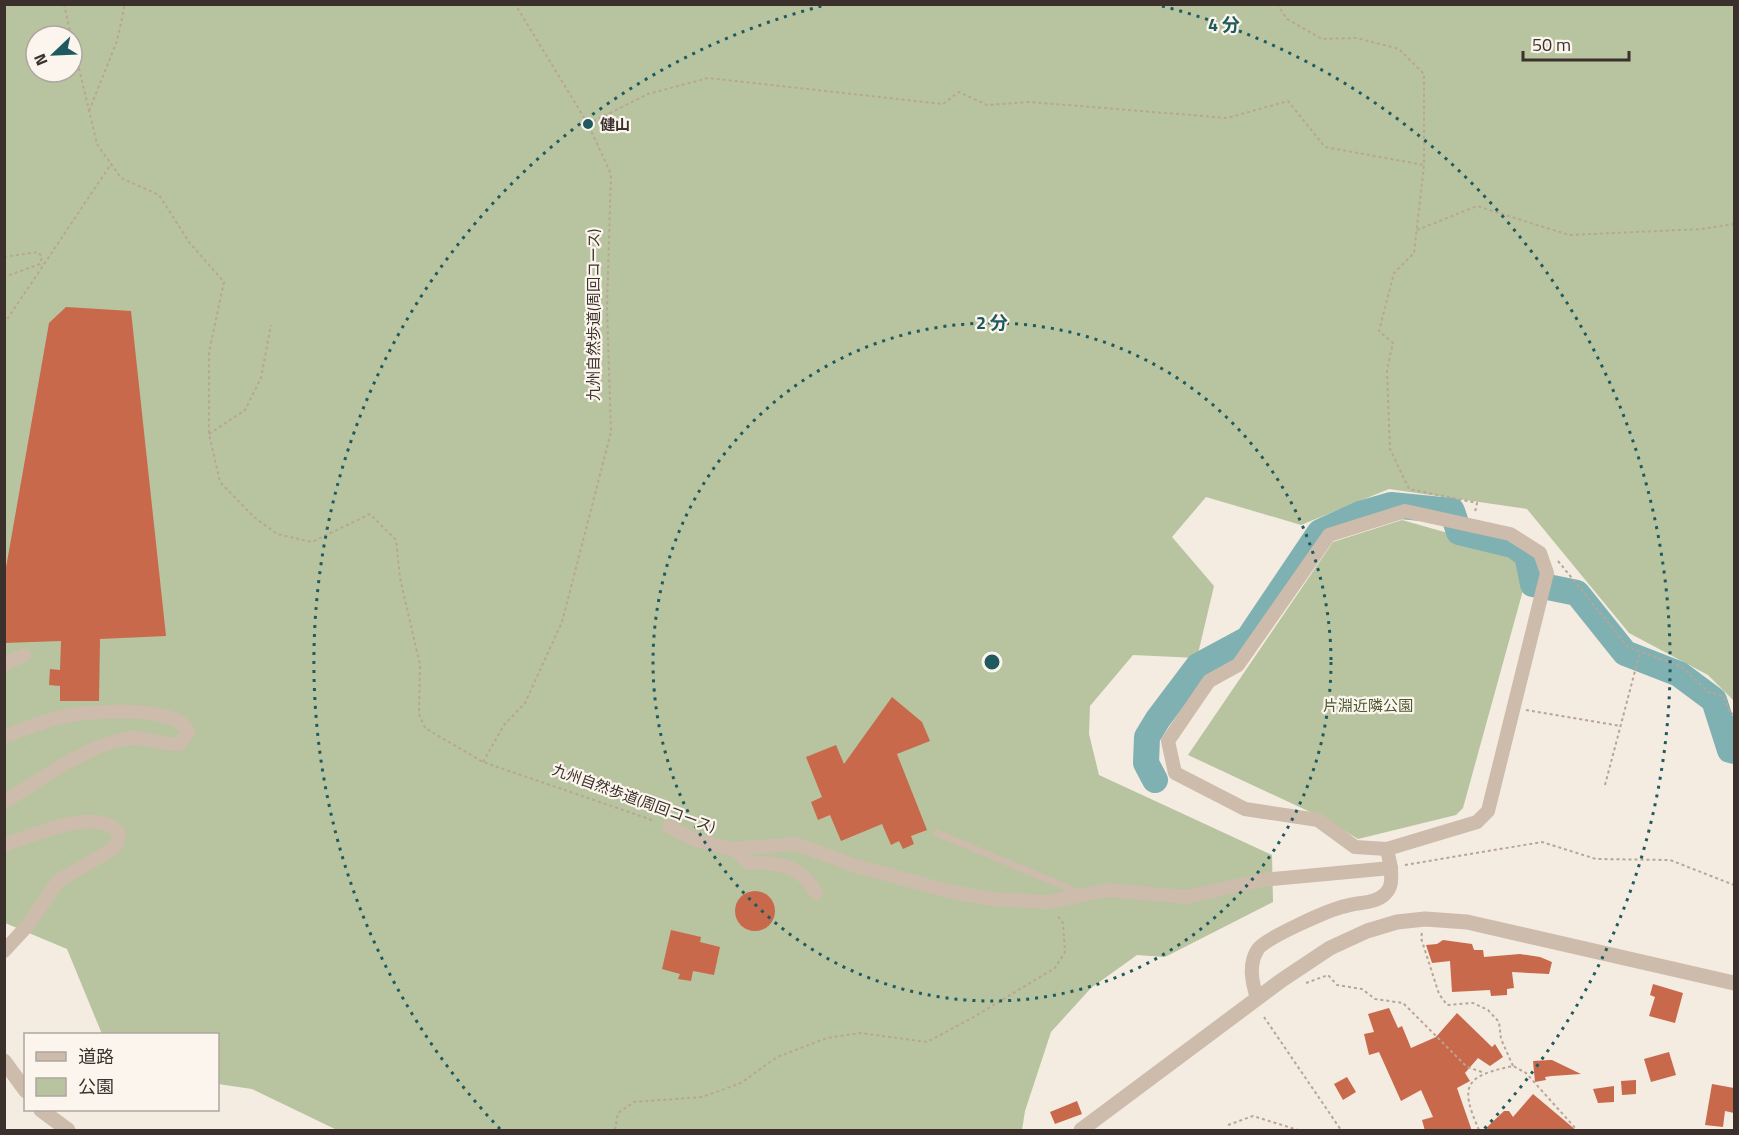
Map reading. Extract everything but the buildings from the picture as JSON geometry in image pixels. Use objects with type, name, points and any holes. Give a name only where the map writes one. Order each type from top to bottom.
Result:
[{"type":"street","points":[[1405,511],[1510,534],[1540,553],[1546,573],[1488,811],[1478,822],[1387,849],[1354,847],[1318,820],[1245,809],[1175,773],[1168,741],[1209,681],[1238,665],[1329,535],[1405,511]]},
{"type":"street","points":[[4,664],[24,655]]},
{"type":"street","points":[[4,736],[58,718],[89,713],[162,714],[176,718],[187,728],[188,733],[179,744],[165,745],[141,739],[125,739],[80,756],[4,802]]},
{"type":"street","points":[[4,845],[88,820],[109,824],[119,834],[117,844],[111,850],[58,881],[28,925],[4,951]]},
{"type":"street","name":"九州自然歩道(周回コース)","points":[[669,827],[696,840],[736,849],[796,844],[856,866],[952,892],[991,899],[1047,902],[1108,890],[1186,897],[1263,880],[1391,868]]},
{"type":"street","points":[[736,849],[748,863],[789,866],[809,880],[816,893]]},
{"type":"street","points":[[1257,998],[1252,985],[1252,970],[1253,958],[1259,946],[1326,913],[1385,895],[1390,888],[1391,868],[1387,849]]},
{"type":"street","points":[[1081,1131],[1257,998],[1330,948],[1367,931],[1397,922],[1425,920],[1467,922],[1734,983]]},
{"type":"street","points":[[4,1061],[24,1088]]},
{"type":"street","points":[[42,1111],[68,1131]]},
{"type":"lane","points":[[937,833],[1085,895]]},
{"type":"path","points":[[64,4],[69,24]]},
{"type":"path","points":[[89,111],[117,41],[124,4]]},
{"type":"path","name":"九州自然歩道(周回コース)","points":[[514,4],[588,124],[611,174],[607,307],[611,432],[562,622],[525,703],[504,725],[483,762],[669,827]]},
{"type":"path","points":[[1277,4],[1287,19],[1322,39],[1357,38],[1399,49],[1424,74],[1424,165],[1414,253],[1394,273],[1379,331],[1393,343],[1387,370],[1390,449],[1409,489],[1477,503],[1472,524]]},
{"type":"path","points":[[588,124],[648,94],[708,78],[943,104],[959,92],[987,105],[1030,102],[1227,118],[1288,101],[1325,147],[1424,165]]},
{"type":"path","points":[[83,84],[97,144],[111,164],[121,177],[159,195],[189,242],[224,282],[209,352],[209,434],[220,482],[254,517],[277,534],[312,542],[370,514],[396,540],[400,578],[420,665],[418,714],[426,728],[435,735],[483,762]]},
{"type":"path","points":[[4,324],[111,164]]},
{"type":"path","points":[[1417,230],[1477,206],[1569,235],[1702,230],[1734,224]]},
{"type":"path","points":[[4,257],[38,252],[42,257],[40,264],[4,278]]},
{"type":"path","points":[[209,434],[245,410],[261,378],[271,325]]},
{"type":"path","points":[[1540,553],[1552,553],[1628,647],[1682,667],[1708,692],[1723,696],[1730,712],[1734,714]]},
{"type":"path","points":[[1605,784],[1640,652]]},
{"type":"path","points":[[1512,708],[1620,726]]},
{"type":"path","points":[[1391,868],[1542,842],[1596,859],[1670,860],[1734,885]]},
{"type":"path","points":[[615,1131],[618,1113],[634,1102],[702,1097],[741,1083],[777,1057],[827,1038],[860,1033],[927,1042],[1055,968],[1065,952],[1063,923],[1047,902]]},
{"type":"path","points":[[1425,920],[1421,938],[1439,994],[1447,1005],[1473,1003],[1488,1010],[1499,1022],[1500,1039],[1513,1066],[1526,1073],[1576,1131]]},
{"type":"path","points":[[1282,980],[1298,986],[1328,975],[1337,985],[1362,989],[1375,999],[1403,1003],[1467,1067],[1482,1072],[1513,1066]]},
{"type":"path","points":[[1264,1017],[1341,1131]]},
{"type":"path","points":[[1479,1131],[1467,1103],[1469,1087],[1482,1072]]},
{"type":"path","points":[[1228,1125],[1254,1116],[1298,1131]]},
{"type":"green space","points":[[4,5],[1734,5],[1734,701],[1708,675],[1629,633],[1527,509],[1389,489],[1301,525],[1206,497],[1172,537],[1214,586],[1197,658],[1133,655],[1090,706],[1089,734],[1099,775],[1272,855],[1273,902],[1165,957],[1137,955],[1091,988],[1051,1032],[1025,1111],[1022,1130],[337,1130],[252,1089],[219,1084],[219,1033],[102,1033],[67,949],[5,923]]},
{"type":"green space","name":"片淵近隣公園","points":[[1402,520],[1508,550],[1522,564],[1525,583],[1463,808],[1456,815],[1358,839],[1323,818],[1188,755],[1333,542]]},
{"type":"waterway","points":[[1155,780],[1146,763],[1147,737],[1198,666],[1248,639],[1320,532],[1360,514],[1391,505],[1452,511],[1459,532],[1513,545],[1527,555],[1533,584],[1577,593],[1625,653],[1679,674],[1714,700],[1730,750],[1734,751]]},
{"type":"place","name":"健山","points":[[588,124]]}]
